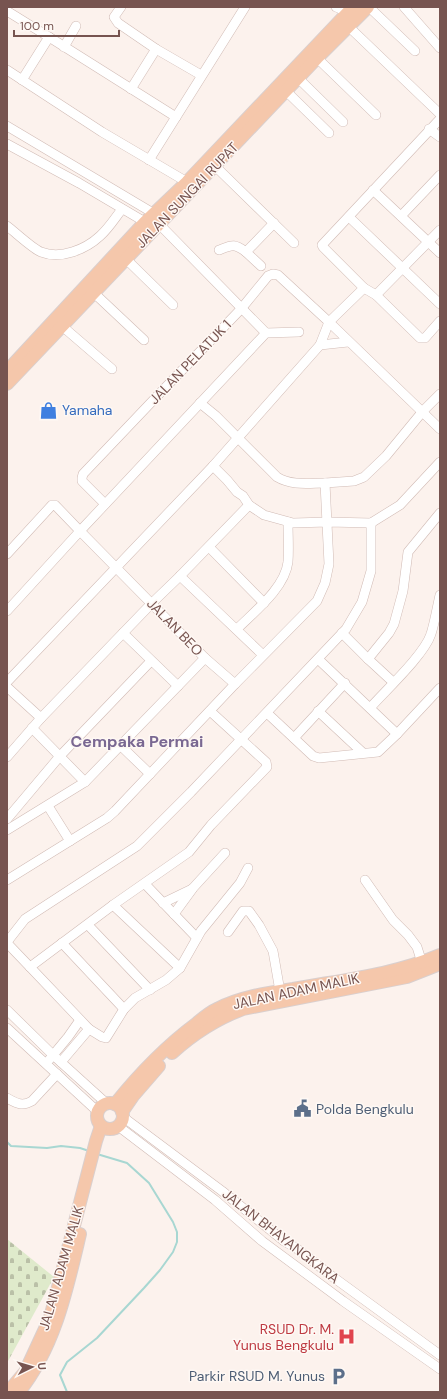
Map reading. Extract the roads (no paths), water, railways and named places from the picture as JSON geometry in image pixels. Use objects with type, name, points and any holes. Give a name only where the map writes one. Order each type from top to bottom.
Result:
[{"type":"main road","name":"JALAN SUNGAI RUPAT","points":[[7,384],[215,166],[238,135],[351,16],[368,7]]},
{"type":"main road","name":"JALAN SUNGAI RUPAT","points":[[7,371],[144,222],[286,91],[317,58],[351,16]]},
{"type":"main road","name":"JALAN ADAM MALIK","points":[[8,1392],[25,1372],[31,1368],[57,1323],[74,1243],[100,1142],[112,1116],[133,1096],[158,1067],[194,1034],[228,1014],[281,996],[422,963],[440,955]]},
{"type":"main road","name":"JALAN ADAM MALIK","points":[[281,996],[407,977],[440,964]]},
{"type":"main road","name":"JALAN ADAM MALIK","points":[[19,1392],[32,1376],[31,1368]]},
{"type":"street","points":[[121,7],[114,17],[118,22],[156,49],[201,75]]},
{"type":"street","points":[[149,160],[245,7]]},
{"type":"street","points":[[336,7],[351,16],[440,114]]},
{"type":"street","points":[[368,7],[415,51]]},
{"type":"street","points":[[404,7],[440,48]]},
{"type":"street","points":[[7,11],[176,117]]},
{"type":"street","points":[[64,47],[76,26]]},
{"type":"street","points":[[22,80],[49,37]]},
{"type":"street","points":[[131,89],[156,49]]},
{"type":"street","points":[[317,58],[376,115]]},
{"type":"street","points":[[7,70],[102,132],[187,182]]},
{"type":"street","points":[[298,78],[343,122]]},
{"type":"street","points":[[286,91],[329,133]]},
{"type":"street","points":[[440,119],[429,129],[322,246],[364,288],[376,294],[421,339],[424,338],[440,321]]},
{"type":"street","points":[[7,126],[153,213]]},
{"type":"street","points":[[429,129],[440,137]]},
{"type":"street","points":[[20,133],[10,145],[79,183],[144,222]]},
{"type":"street","points":[[215,166],[294,243]]},
{"type":"street","points":[[401,216],[440,175]]},
{"type":"street","points":[[373,190],[440,252]]},
{"type":"street","points":[[7,226],[40,252],[52,255],[68,254],[85,246],[100,236],[122,209]]},
{"type":"street","points":[[349,217],[440,304]]},
{"type":"street","points":[[246,252],[274,223]]},
{"type":"street","points":[[159,224],[266,333]]},
{"type":"street","points":[[376,294],[440,230]]},
{"type":"street","points":[[219,250],[233,245],[237,246],[261,266]]},
{"type":"street","points":[[126,259],[173,305]]},
{"type":"street","name":"JALAN PELATUK 1","points":[[105,504],[82,481],[84,474],[156,396],[241,309],[268,276],[273,274],[278,275],[329,322]]},
{"type":"street","points":[[7,682],[238,439],[320,345],[329,322],[364,288]]},
{"type":"street","points":[[94,293],[144,340]]},
{"type":"street","points":[[329,322],[348,342],[423,411],[440,429]]},
{"type":"street","points":[[62,326],[112,369]]},
{"type":"street","points":[[7,611],[200,402],[266,333],[299,332]]},
{"type":"street","points":[[320,345],[348,342]]},
{"type":"street","points":[[200,402],[277,477],[284,481],[294,483],[326,483],[354,481],[364,477],[386,456],[423,411],[440,394]]},
{"type":"street","points":[[213,466],[237,492],[243,496],[249,505],[264,515],[293,523],[370,523],[400,504],[440,462]]},
{"type":"street","points":[[7,880],[107,818],[316,601],[325,583],[329,564],[326,483]]},
{"type":"street","name":"JALAN BEO","points":[[7,554],[52,505],[55,506],[205,658],[235,684]]},
{"type":"street","points":[[7,757],[41,718],[249,505]]},
{"type":"street","points":[[368,659],[389,633],[394,624],[403,591],[408,552],[437,523],[440,513]]},
{"type":"street","points":[[237,629],[264,603],[283,579],[288,563],[288,522]]},
{"type":"street","points":[[248,868],[240,883],[197,938],[180,968],[166,980],[135,998],[124,1009],[106,1038],[88,1029],[7,942],[25,919],[137,846],[191,792],[346,629],[362,602],[371,571],[370,523]]},
{"type":"street","points":[[208,547],[264,603]]},
{"type":"street","points":[[180,576],[263,655]]},
{"type":"street","points":[[370,708],[418,656],[426,645],[436,628],[440,595]]},
{"type":"street","points":[[123,633],[178,686]]},
{"type":"street","points":[[342,633],[393,682]]},
{"type":"street","points":[[7,830],[85,782],[205,658]]},
{"type":"street","points":[[318,659],[397,734]]},
{"type":"street","points":[[7,819],[60,756],[151,661]]},
{"type":"street","points":[[294,738],[344,683]]},
{"type":"street","points":[[7,687],[41,718]]},
{"type":"street","points":[[267,713],[314,756],[319,758],[362,752],[378,752],[440,688]]},
{"type":"street","points":[[30,967],[113,905],[189,852],[211,825],[267,767],[266,762],[210,711]]},
{"type":"street","points":[[318,711],[362,752]]},
{"type":"street","points":[[32,728],[85,782]]},
{"type":"street","points":[[121,746],[150,774]]},
{"type":"street","points":[[48,806],[70,841]]},
{"type":"street","points":[[174,914],[193,888],[225,853]]},
{"type":"street","points":[[365,880],[393,920],[418,947],[422,963]]},
{"type":"street","points":[[145,884],[197,938]]},
{"type":"street","points":[[163,903],[193,888]]},
{"type":"street","points":[[113,905],[180,968]]},
{"type":"street","points":[[228,932],[243,911],[249,911],[274,951],[281,996]]},
{"type":"street","points":[[88,925],[150,990]]},
{"type":"street","points":[[62,943],[124,1009]]},
{"type":"street","points":[[7,1010],[61,1062],[112,1116]]},
{"type":"street","points":[[46,1064],[80,1020]]},
{"type":"street","points":[[7,1028],[57,1074],[112,1116],[181,1174],[215,1200],[267,1245],[440,1369]]},
{"type":"street","points":[[61,1062],[88,1029]]},
{"type":"street","points":[[7,1098],[19,1104],[29,1103],[57,1074]]},
{"type":"street","name":"JALAN BHAYANGKARA","points":[[112,1116],[188,1165],[333,1277],[440,1355]]},
{"type":"street","points":[[181,1174],[188,1165]]},
{"type":"waterway","points":[[7,1142],[11,1146],[47,1148],[61,1146],[80,1148],[89,1151]]},
{"type":"waterway","points":[[67,1392],[60,1375],[67,1362],[97,1338],[144,1288],[173,1252],[177,1242],[177,1232],[173,1222],[149,1183],[127,1163],[97,1154]]},
{"type":"place","name":"Yamaha","points":[[49,410]]},
{"type":"place","name":"Polda Bengkulu","points":[[303,1109]]},
{"type":"place","name":"RSUD Dr. M. Yunus Bengkulu","points":[[347,1337]]},
{"type":"place","name":"Parkir RSUD M. Yunus","points":[[338,1376]]},
{"type":"district","name":"Cempaka Permai","points":[[137,741]]}]
